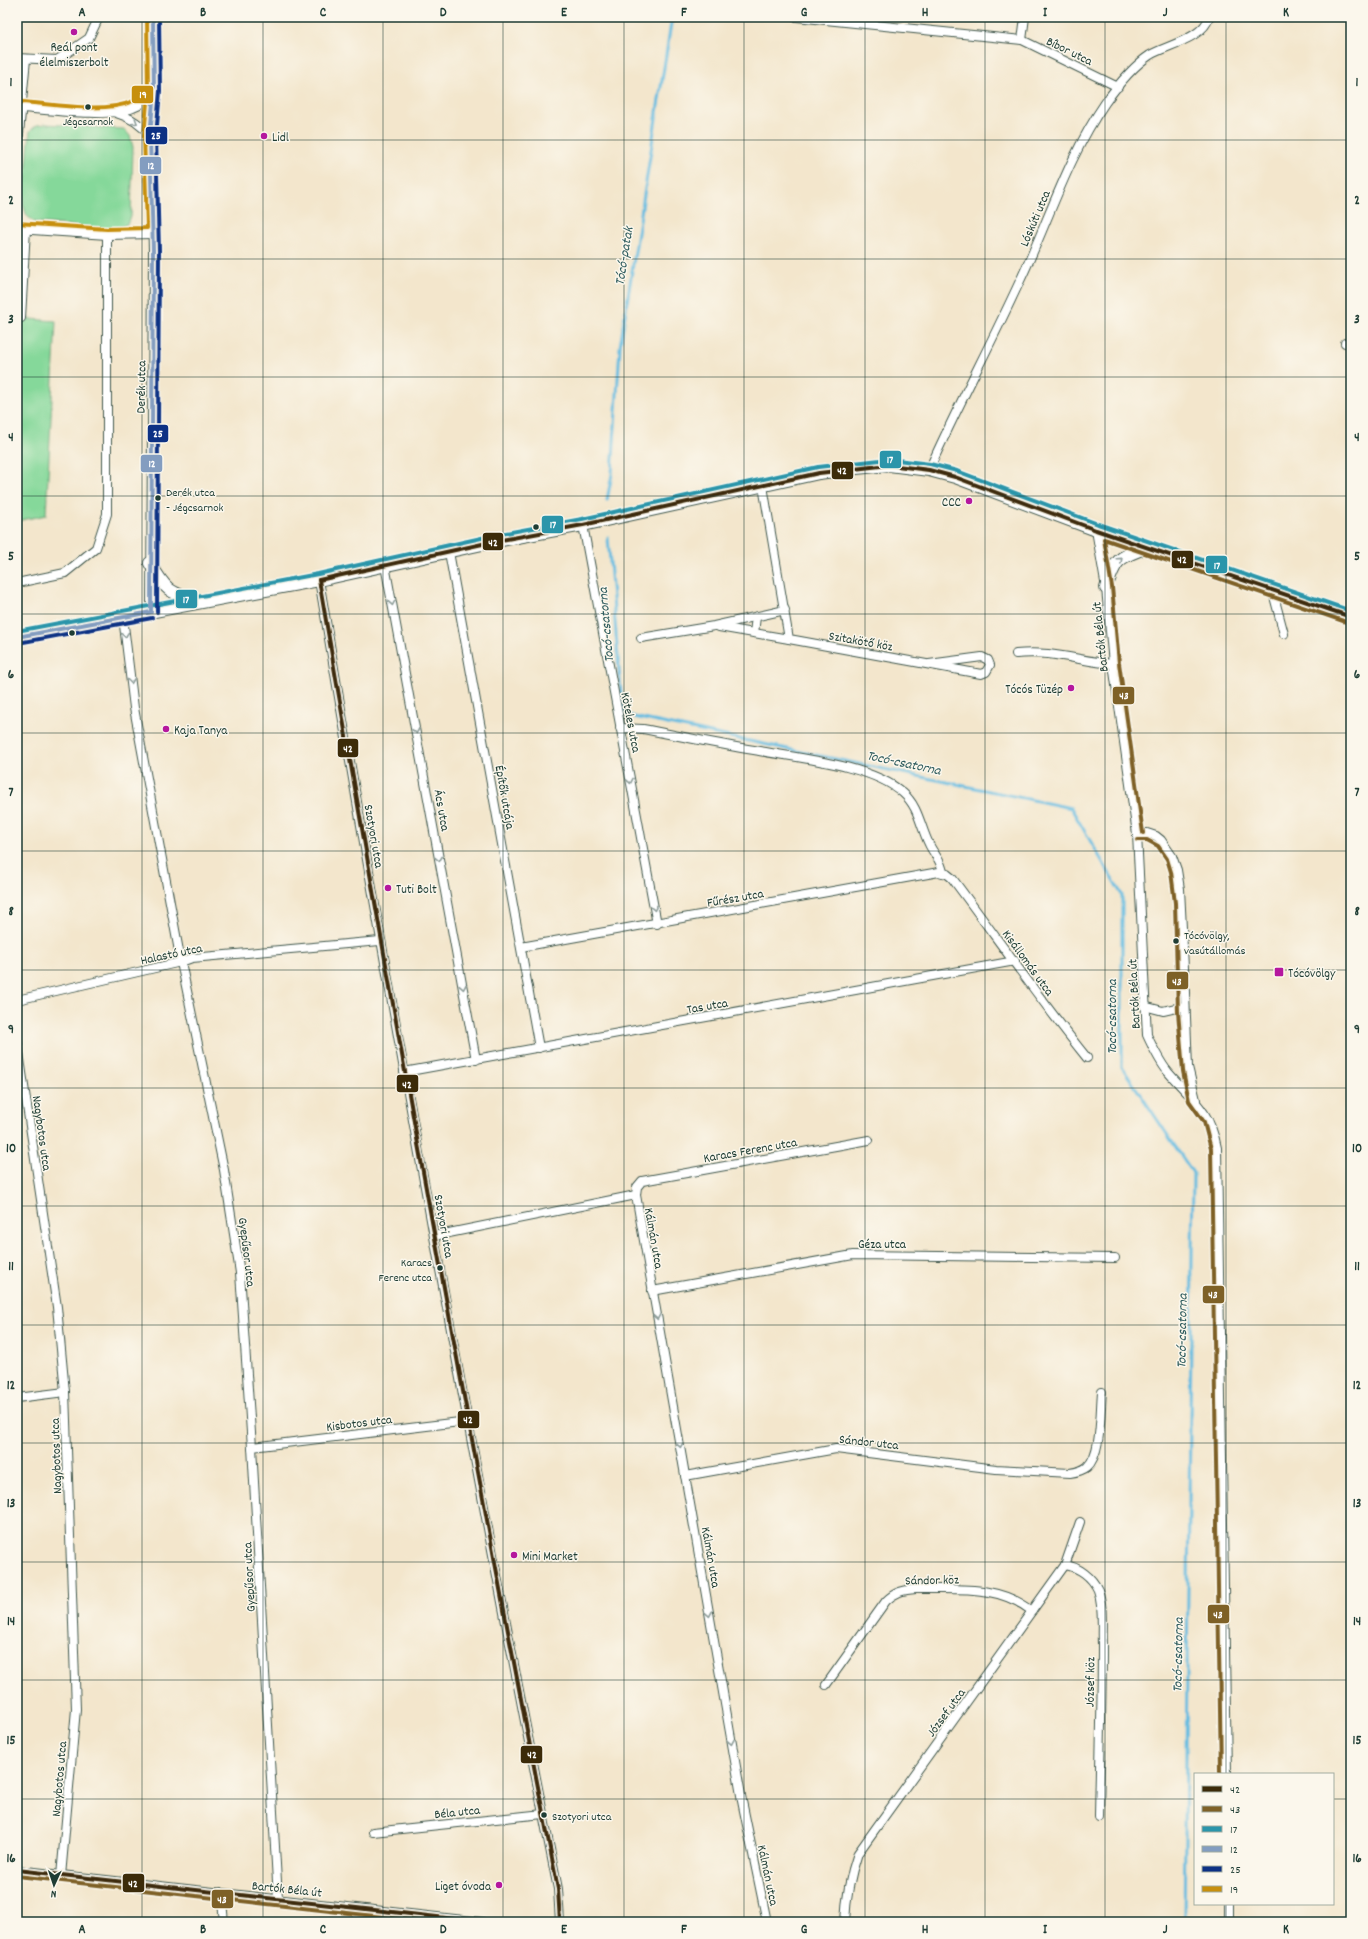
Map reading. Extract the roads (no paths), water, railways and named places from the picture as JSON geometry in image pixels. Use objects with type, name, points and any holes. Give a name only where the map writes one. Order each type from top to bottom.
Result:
[{"type":"street","points":[[17,58],[57,60],[89,38],[99,17]]},
{"type":"street","name":"Derék utca","points":[[151,612],[150,563],[153,234],[150,136],[154,91],[153,17]]},
{"type":"street","name":"Bíbor utca","points":[[796,17],[853,19],[1022,40],[1118,87]]},
{"type":"street","points":[[1022,40],[1025,17]]},
{"type":"street","name":"Lóskúti utca","points":[[929,470],[976,367],[1019,283],[1075,152],[1105,103],[1132,70],[1150,55],[1197,33],[1205,27],[1209,17]]},
{"type":"street","points":[[17,156],[26,59]]},
{"type":"street","points":[[22,108],[115,113],[135,108],[144,102],[154,91]]},
{"type":"street","points":[[115,113],[144,127],[150,136]]},
{"type":"street","points":[[22,318],[21,229],[107,235],[153,234]]},
{"type":"street","points":[[17,583],[65,574],[96,548],[107,514],[107,235]]},
{"type":"street","points":[[17,637],[319,580],[385,565],[583,525],[820,473],[889,465],[929,470],[955,477],[1096,530],[1351,617]]},
{"type":"street","points":[[763,486],[789,639]]},
{"type":"street","name":"Köteles utca","points":[[583,525],[657,924]]},
{"type":"street","name":"Bartók Béla út","points":[[1096,530],[1106,588],[1113,664],[1137,834],[1142,901],[1144,1006],[1147,1035],[1155,1054],[1168,1072],[1205,1112],[1214,1129],[1218,1154],[1227,1773]]},
{"type":"street","points":[[1106,588],[1114,565],[1124,556],[1147,547]]},
{"type":"street","name":"Építők utcája","points":[[449,552],[539,1048]]},
{"type":"street","points":[[150,563],[160,582],[168,590],[199,603]]},
{"type":"street","name":"Ács utca","points":[[385,565],[476,1060]]},
{"type":"street","name":"Szotyori utca","points":[[319,580],[380,941],[507,1632],[558,1889],[560,1922]]},
{"type":"street","points":[[1272,589],[1284,634]]},
{"type":"street","name":"Szitakötő köz","points":[[641,638],[714,626],[785,610]]},
{"type":"street","name":"Gyepűsor utca","points":[[123,617],[134,708],[181,962],[224,1170],[240,1273],[252,1447],[278,1899]]},
{"type":"street","points":[[754,633],[756,617]]},
{"type":"street","name":"Szitakötő köz","points":[[714,626],[981,674],[988,670],[990,665],[988,660],[982,657],[929,664]]},
{"type":"street","points":[[1016,654],[1040,652],[1092,662],[1113,664]]},
{"type":"street","points":[[620,728],[644,729],[834,765],[880,778],[892,784],[913,804],[918,813],[929,844],[942,864],[943,873]]},
{"type":"street","points":[[1137,834],[1146,833],[1156,836],[1161,840],[1172,856],[1177,870],[1181,913],[1188,1067],[1196,1101]]},
{"type":"street","name":"Fűrész utca","points":[[521,947],[657,924],[924,875],[943,873]]},
{"type":"street","name":"Kisállomás utca","points":[[943,873],[952,878],[1049,1011],[1087,1058]]},
{"type":"street","name":"Halastó utca","points":[[17,1000],[181,962],[192,958],[380,941]]},
{"type":"street","name":"Tas utca","points":[[404,1072],[1014,961]]},
{"type":"street","points":[[1144,1006],[1163,1011],[1185,1006]]},
{"type":"street","name":"Nagybotos utca","points":[[17,1039],[56,1307],[65,1392],[76,1709],[61,1876]]},
{"type":"street","name":"Karacs Ferenc utca","points":[[636,1196],[637,1187],[642,1181],[869,1140]]},
{"type":"street","points":[[434,1236],[636,1196]]},
{"type":"street","name":"Kálmán utca","points":[[636,1196],[742,1801],[767,1922]]},
{"type":"street","name":"Géza utca","points":[[652,1290],[853,1255],[1114,1258]]},
{"type":"street","points":[[17,1398],[65,1392]]},
{"type":"street","name":"Sándor utca","points":[[685,1476],[836,1449],[996,1469],[1070,1473],[1081,1471],[1089,1466],[1098,1445],[1102,1392]]},
{"type":"street","name":"Kisbotos utca","points":[[252,1447],[468,1421]]},
{"type":"street","name":"József utca","points":[[845,1922],[848,1888],[851,1873],[858,1853],[1065,1565],[1080,1522]]},
{"type":"street","name":"József köz","points":[[1065,1565],[1074,1567],[1081,1571],[1094,1583],[1101,1600],[1102,1666],[1099,1817]]},
{"type":"street","name":"Sándor köz","points":[[826,1685],[886,1601],[893,1594],[903,1590],[924,1589],[993,1592],[1008,1596],[1032,1611]]},
{"type":"street","name":"Béla utca","points":[[373,1832],[543,1814]]},
{"type":"street","name":"Bartók Béla út","points":[[17,1870],[482,1922]]},
{"type":"street","points":[[221,1892],[224,1922]]},
{"type":"street","points":[[1229,1905],[1230,1922]]},
{"type":"waterway","name":"Tócó-patak","points":[[607,500],[612,474],[620,347],[672,17]]},
{"type":"waterway","name":"Tocó-csatorna","points":[[608,538],[622,705],[626,713],[634,717],[1071,808],[1122,895],[1122,1067],[1193,1173],[1184,1922]]},
{"type":"place","name":"Reál pont élelmiszerbolt","points":[[74,32]]},
{"type":"place","name":"Jégcsarnok","points":[[88,107]]},
{"type":"place","name":"Lidl","points":[[264,136]]},
{"type":"place","name":"Derék utca - Jégcsarnok","points":[[158,498]]},
{"type":"place","name":"CCC","points":[[969,501]]},
{"type":"place","name":"Tócós Tüzép","points":[[1071,688]]},
{"type":"place","name":"Kaja Tanya","points":[[166,729]]},
{"type":"place","name":"Tuti Bolt","points":[[388,888]]},
{"type":"place","name":"Tócóvölgy, vasútállomás","points":[[1176,941]]},
{"type":"place","name":"Tócóvölgy","points":[[1279,972]]},
{"type":"place","name":"Karacs Ferenc utca","points":[[440,1268]]},
{"type":"place","name":"Mini Market","points":[[514,1555]]},
{"type":"place","name":"Szotyori utca","points":[[544,1815]]},
{"type":"place","name":"Liget óvoda","points":[[499,1885]]}]
